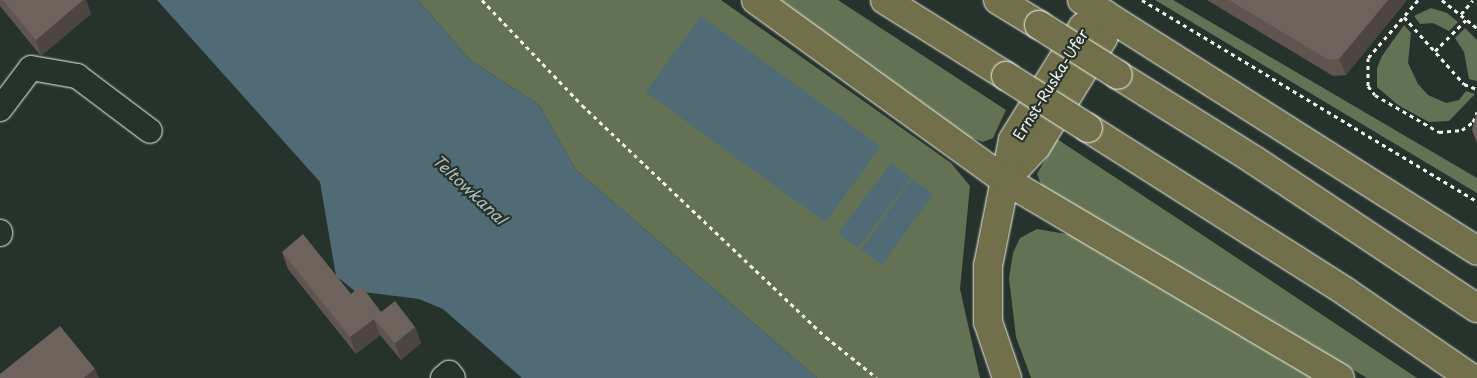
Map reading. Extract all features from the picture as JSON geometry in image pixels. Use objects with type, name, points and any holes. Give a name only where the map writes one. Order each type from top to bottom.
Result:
[{"type":"main road","points":[[756,0],[1005,180],[1340,378]]},
{"type":"main road","points":[[885,0],[1346,292],[1470,378]]},
{"type":"main road","points":[[998,0],[1262,165],[1477,308]]},
{"type":"main road","points":[[1093,7],[1477,251]]},
{"type":"main road","name":"Ernst-Ruska-Ufer","points":[[1005,180],[1036,147],[1104,38],[1093,7]]},
{"type":"main road","points":[[1005,180],[988,266],[988,322],[1007,378]]},
{"type":"lane","points":[[0,109],[31,68],[77,76],[150,131]]},
{"type":"lane","points":[[443,378],[449,373],[453,378]]},
{"type":"path","points":[[482,0],[582,105],[826,337],[877,378]]},
{"type":"path","points":[[1142,0],[1477,201]]},
{"type":"path","points":[[1417,0],[1368,58],[1368,86],[1374,95],[1440,132],[1462,130],[1473,122],[1477,112]]},
{"type":"path","points":[[1442,0],[1477,28]]},
{"type":"path","points":[[1461,14],[1473,0]]},
{"type":"path","points":[[1404,17],[1464,84],[1477,89]]},
{"type":"path","points":[[1435,51],[1467,20]]},
{"type":"green space","points":[[418,0],[721,0],[951,163],[970,186],[960,289],[980,378],[817,378],[576,170],[539,105],[470,60]]},
{"type":"green space","points":[[780,0],[838,0],[1006,110],[993,138],[983,142],[969,137]]},
{"type":"green space","points":[[1155,0],[1173,0],[1477,178],[1477,193]]},
{"type":"green space","points":[[1431,8],[1447,13],[1458,22],[1449,31],[1433,23],[1420,24],[1414,16]]},
{"type":"green space","points":[[1404,25],[1411,33],[1408,63],[1418,84],[1428,95],[1446,103],[1459,100],[1466,91],[1475,94],[1449,121],[1429,122],[1398,105],[1377,87],[1377,68],[1382,56]]},
{"type":"green space","points":[[1465,28],[1477,40],[1477,81],[1469,79],[1464,52],[1455,38]]},
{"type":"green space","points":[[1057,139],[1417,378],[1367,378],[1042,187],[1037,174]]},
{"type":"green space","points":[[1037,229],[1072,235],[1315,378],[1031,378],[1016,337],[1009,278],[1013,253],[1020,238]]},
{"type":"water","name":"Teltowkanal","points":[[157,0],[418,0],[470,60],[539,105],[576,170],[817,378],[522,378],[443,309],[419,299],[355,291],[336,276],[320,182]]},
{"type":"water","points":[[701,16],[881,146],[825,223],[646,92]]},
{"type":"water","points":[[891,163],[911,178],[858,248],[838,233]]},
{"type":"water","points":[[912,179],[933,194],[882,265],[861,249]]},
{"type":"building","points":[[3,0],[83,0],[36,40]]},
{"type":"building","points":[[1229,0],[1388,0],[1339,59],[1327,59]]},
{"type":"building","points":[[1477,112],[1477,143],[1472,130]]},
{"type":"building","points":[[303,234],[351,294],[361,285],[381,312],[395,301],[415,327],[395,343],[374,319],[350,337],[282,252]]},
{"type":"building","points":[[60,326],[95,369],[84,378],[0,378],[0,374]]}]
